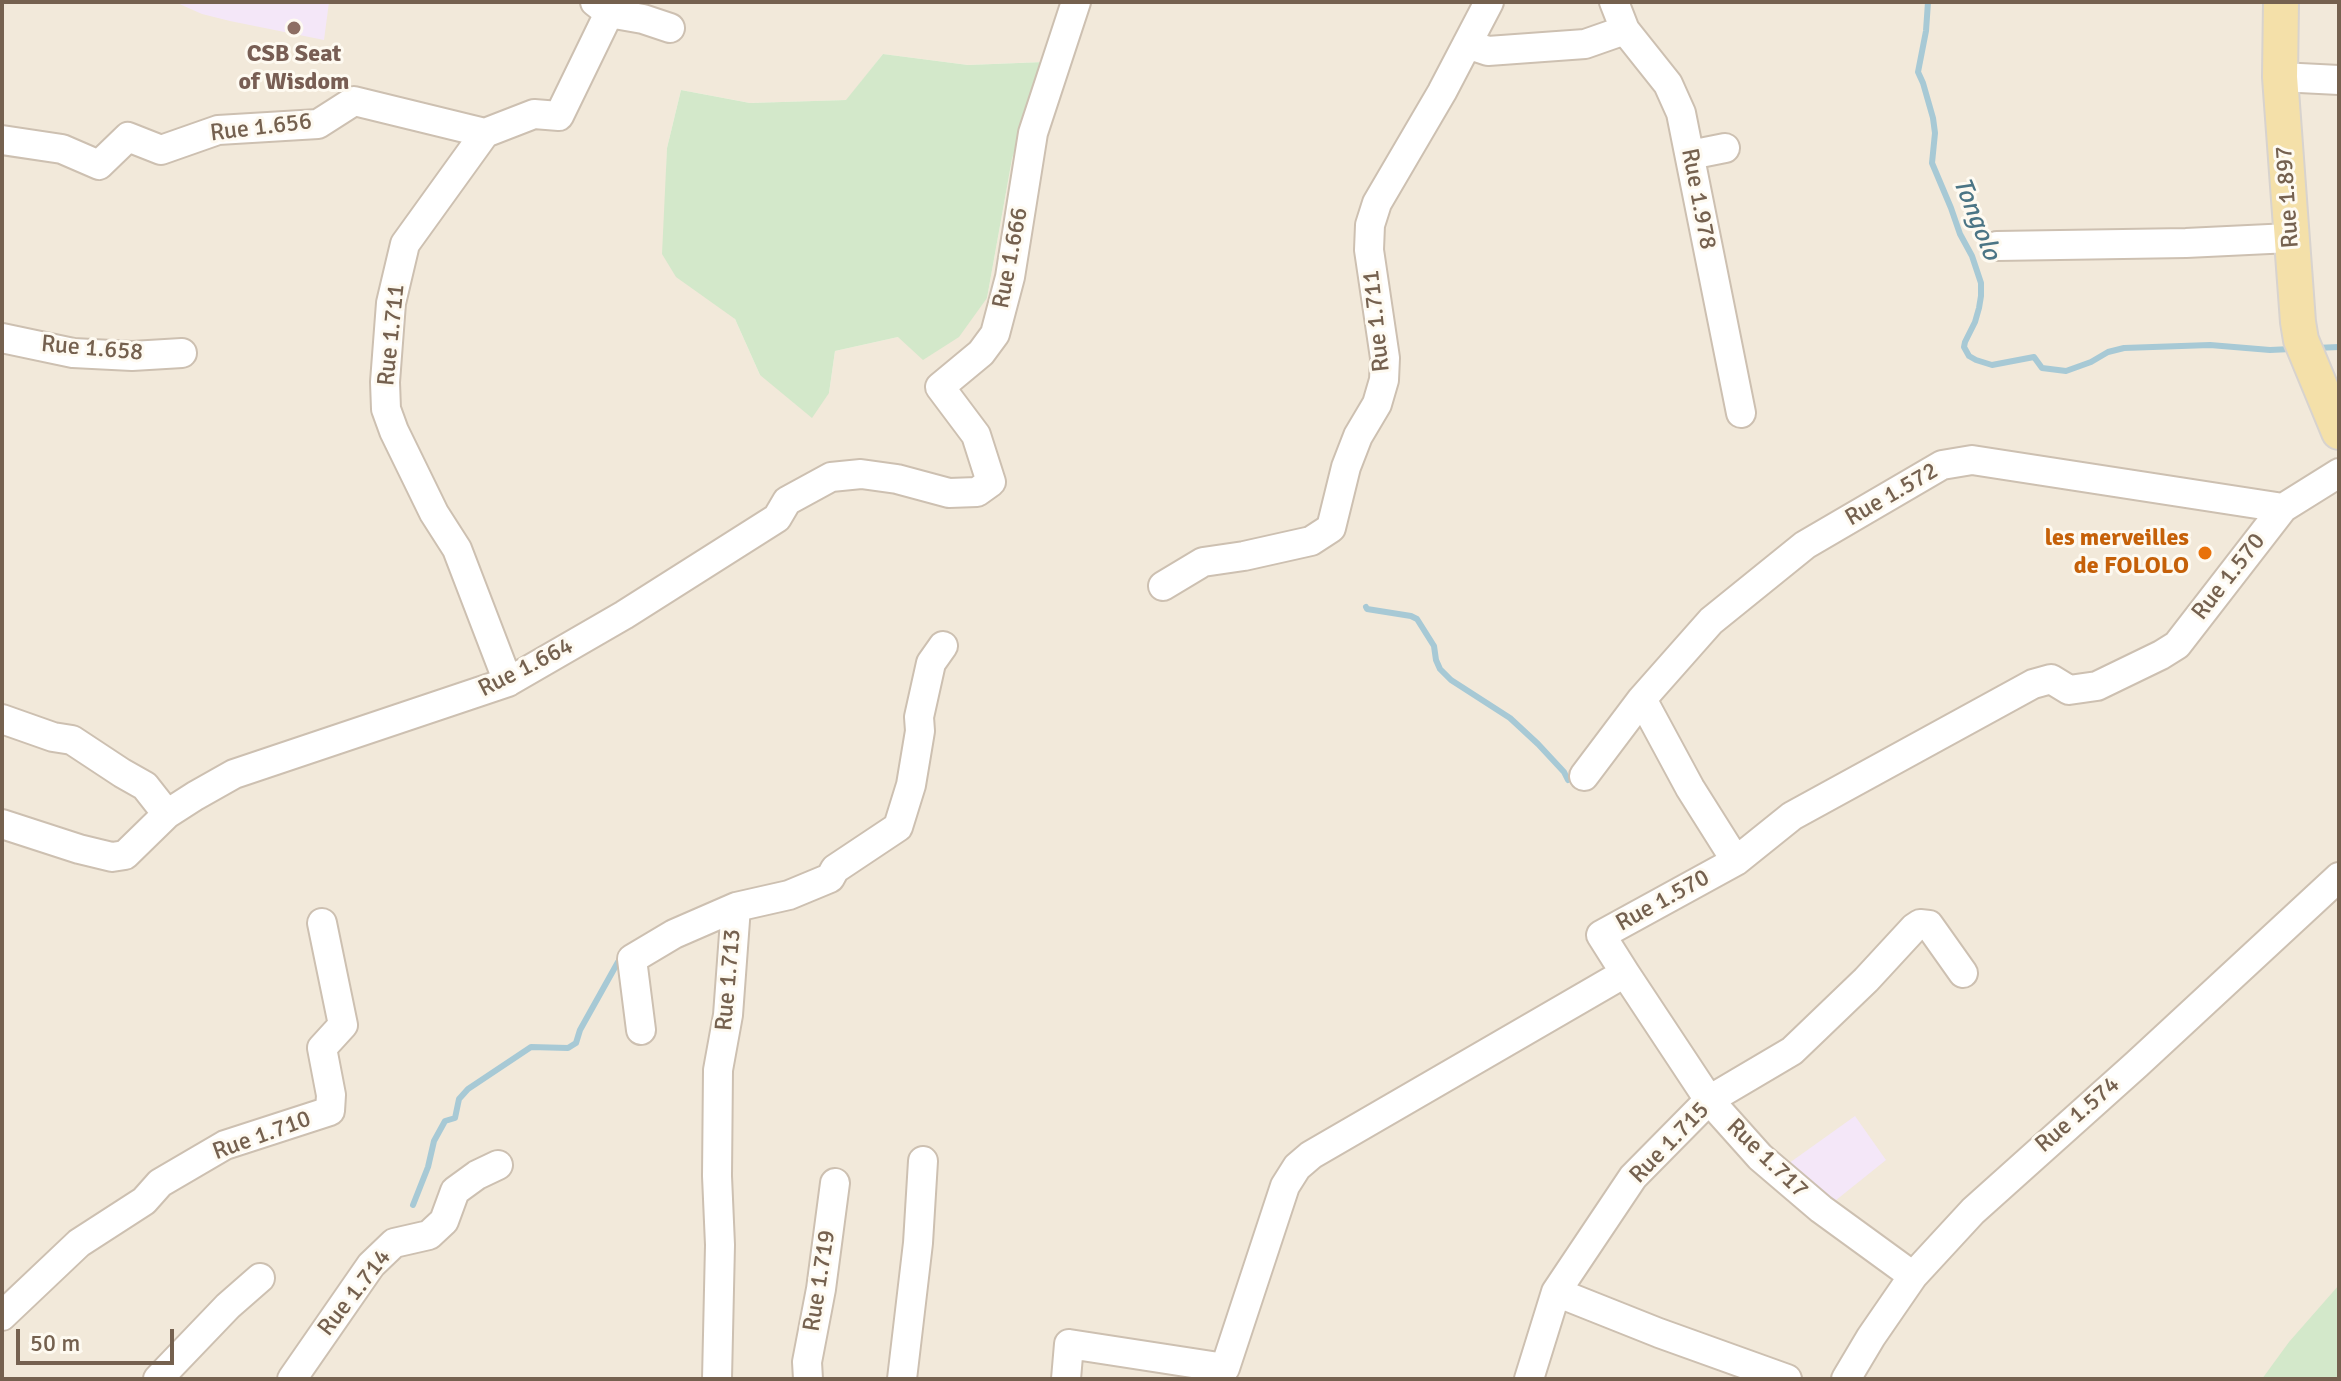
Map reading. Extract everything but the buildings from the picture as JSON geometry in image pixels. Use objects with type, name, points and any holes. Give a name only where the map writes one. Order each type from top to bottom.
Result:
[{"type":"main road","name":"Rue 1.897","points":[[2274,8],[2290,238],[2301,340],[2339,432]]},
{"type":"street","name":"Rue 1.666","points":[[991,482],[976,435],[940,387],[981,353],[995,334],[1010,277],[1033,133],[1076,2]]},
{"type":"street","name":"Rue 1.711","points":[[1163,586],[1203,562],[1311,541],[1331,528],[1346,467],[1358,436],[1377,404],[1384,380],[1385,358],[1369,250],[1370,225],[1377,203],[1442,92],[1476,47],[1489,2]]},
{"type":"street","name":"Rue 1.978","points":[[1614,2],[1625,30],[1668,84],[1681,113],[1741,413]]},
{"type":"street","points":[[485,133],[534,114],[559,116],[602,8],[670,28]]},
{"type":"street","points":[[1476,47],[1585,44],[1625,30]]},
{"type":"street","points":[[2280,77],[2339,80]]},
{"type":"street","name":"Rue 1.656","points":[[2,140],[62,149],[99,165],[128,137],[161,150],[218,130],[318,124],[354,101],[485,133]]},
{"type":"street","name":"Rue 1.711","points":[[485,133],[405,244],[391,303],[386,409],[434,513],[457,549],[508,682]]},
{"type":"street","points":[[1690,155],[1725,148]]},
{"type":"street","points":[[1997,246],[2290,238]]},
{"type":"street","name":"Rue 1.658","points":[[2,338],[73,353],[132,356],[182,353]]},
{"type":"street","name":"Rue 1.572","points":[[1584,776],[1642,699],[1711,621],[1805,545],[1942,465],[1972,460],[2283,508]]},
{"type":"street","points":[[2283,508],[2339,473]]},
{"type":"street","name":"Rue 1.664","points":[[2,824],[79,849],[112,857],[125,855],[167,814],[234,774],[508,682],[624,615],[777,518],[787,501],[831,477],[861,474],[897,479],[949,493],[977,492],[991,482]]},
{"type":"street","name":"Rue 1.570","points":[[1066,1379],[1069,1344],[1225,1368],[1285,1186],[1297,1167],[1311,1155],[1625,973],[1601,935],[1736,861],[1792,816],[2033,684],[2051,679],[2069,690],[2097,686],[2177,645],[2283,508]]},
{"type":"street","name":"Rue 1.713","points":[[717,1379],[720,1245],[718,1070],[728,1015],[736,907],[789,895],[830,878],[835,869],[898,827],[911,785],[920,731],[919,717],[931,663],[943,646]]},
{"type":"street","points":[[1642,699],[1690,788],[1736,861]]},
{"type":"street","points":[[2,719],[53,737],[72,740],[145,786],[167,814]]},
{"type":"street","name":"Rue 1.574","points":[[1846,1379],[1913,1276],[1973,1211],[2339,877]]},
{"type":"street","points":[[641,1030],[632,959],[674,934],[736,907]]},
{"type":"street","name":"Rue 1.710","points":[[2,1316],[79,1243],[144,1201],[160,1183],[225,1145],[330,1111],[331,1095],[322,1048],[343,1025],[322,923]]},
{"type":"street","name":"Rue 1.715","points":[[1529,1379],[1556,1292],[1633,1177],[1709,1100],[1792,1051],[1920,924],[1929,925],[1963,973]]},
{"type":"street","name":"Rue 1.717","points":[[1625,973],[1709,1100],[1760,1157],[1821,1209],[1913,1276]]},
{"type":"street","points":[[902,1379],[918,1243],[923,1161]]},
{"type":"street","name":"Rue 1.714","points":[[292,1379],[371,1265],[394,1243],[429,1235],[444,1221],[455,1191],[498,1165]]},
{"type":"street","name":"Rue 1.719","points":[[808,1379],[807,1362],[821,1289],[835,1183]]},
{"type":"street","points":[[158,1379],[228,1306],[260,1278]]},
{"type":"street","points":[[1556,1292],[1787,1379]]},
{"type":"shaded area","points":[[2,2],[2339,2],[2339,1379],[2,1379]],"holes":[[[883,54],[968,65],[1043,62],[1012,159],[987,298],[898,337],[835,351],[829,393],[760,375],[735,319],[666,192],[667,148],[681,90],[750,103],[847,100]]]},
{"type":"shaded area","name":"CSB Seat of Wisdom","points":[[175,2],[329,2],[324,40],[202,14]]},
{"type":"shaded area","points":[[1855,1116],[1886,1160],[1830,1205],[1785,1166]]},
{"type":"green space","points":[[883,54],[968,65],[1044,62],[1012,159],[987,298],[959,337],[923,360],[898,337],[835,351],[829,393],[812,418],[760,375],[735,319],[676,277],[662,254],[667,148],[681,90],[750,103],[846,100]]},
{"type":"green space","points":[[2339,1285],[2339,1379],[2262,1379],[2289,1342]]},
{"type":"waterway","name":"Tongolo","points":[[1928,2],[1918,72],[1933,118],[1932,163],[1981,283],[1979,308],[1964,347],[1969,356],[1992,365],[2034,357],[2042,368],[2066,371],[2124,348],[2210,345],[2291,349]]},
{"type":"waterway","name":"Tongolo","points":[[2315,348],[2339,347]]},
{"type":"waterway","points":[[1366,607],[1417,619],[1434,646],[1440,669],[1451,680],[1510,718],[1538,744],[1568,780]]},
{"type":"waterway","points":[[413,1205],[428,1167],[434,1141],[445,1121],[455,1118],[459,1099],[468,1089],[531,1047],[568,1048],[576,1043],[580,1030],[618,962],[625,957]]},
{"type":"place","name":"CSB Seat of Wisdom","points":[[294,28]]},
{"type":"place","name":"les merveilles de FOLOLO","points":[[2205,553]]}]
